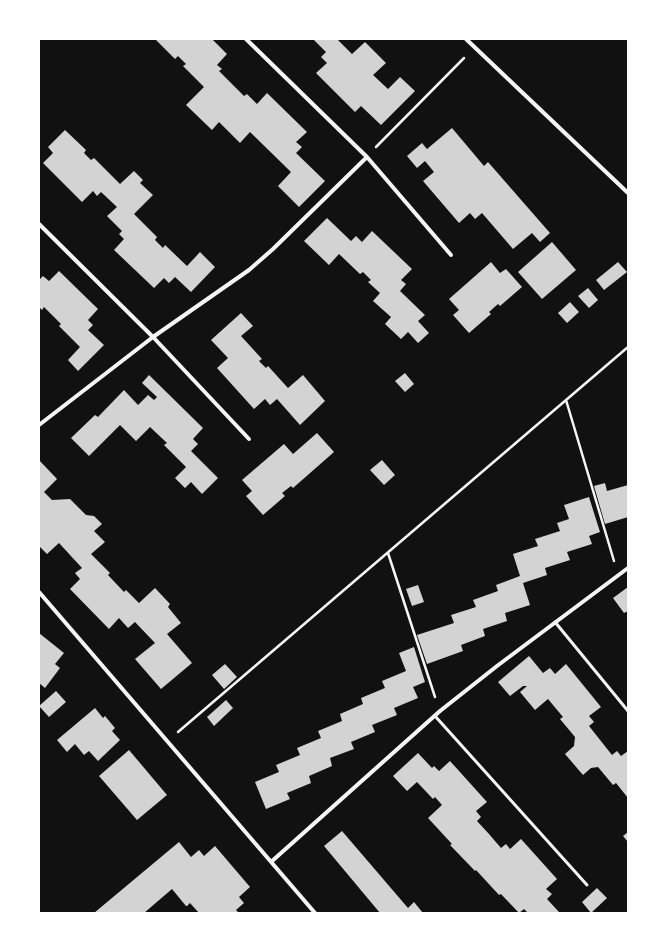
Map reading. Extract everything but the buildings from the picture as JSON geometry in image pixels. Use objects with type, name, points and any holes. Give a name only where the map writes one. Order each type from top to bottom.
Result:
[{"type":"street","points":[[246,39],[366,157],[451,255]]},
{"type":"street","points":[[466,39],[628,193]]},
{"type":"street","points":[[39,425],[154,336],[249,270],[273,249],[366,157]]},
{"type":"street","points":[[39,224],[154,336],[249,440]]},
{"type":"street","points":[[271,862],[440,711],[555,622],[628,568]]},
{"type":"street","points":[[39,592],[315,913]]},
{"type":"lane","points":[[555,622],[628,711]]},
{"type":"lane","points":[[435,716],[587,885]]},
{"type":"path","points":[[366,157],[474,48]]},
{"type":"path","points":[[168,741],[628,347]]},
{"type":"path","points":[[566,400],[618,575]]},
{"type":"path","points":[[388,553],[440,711]]}]
